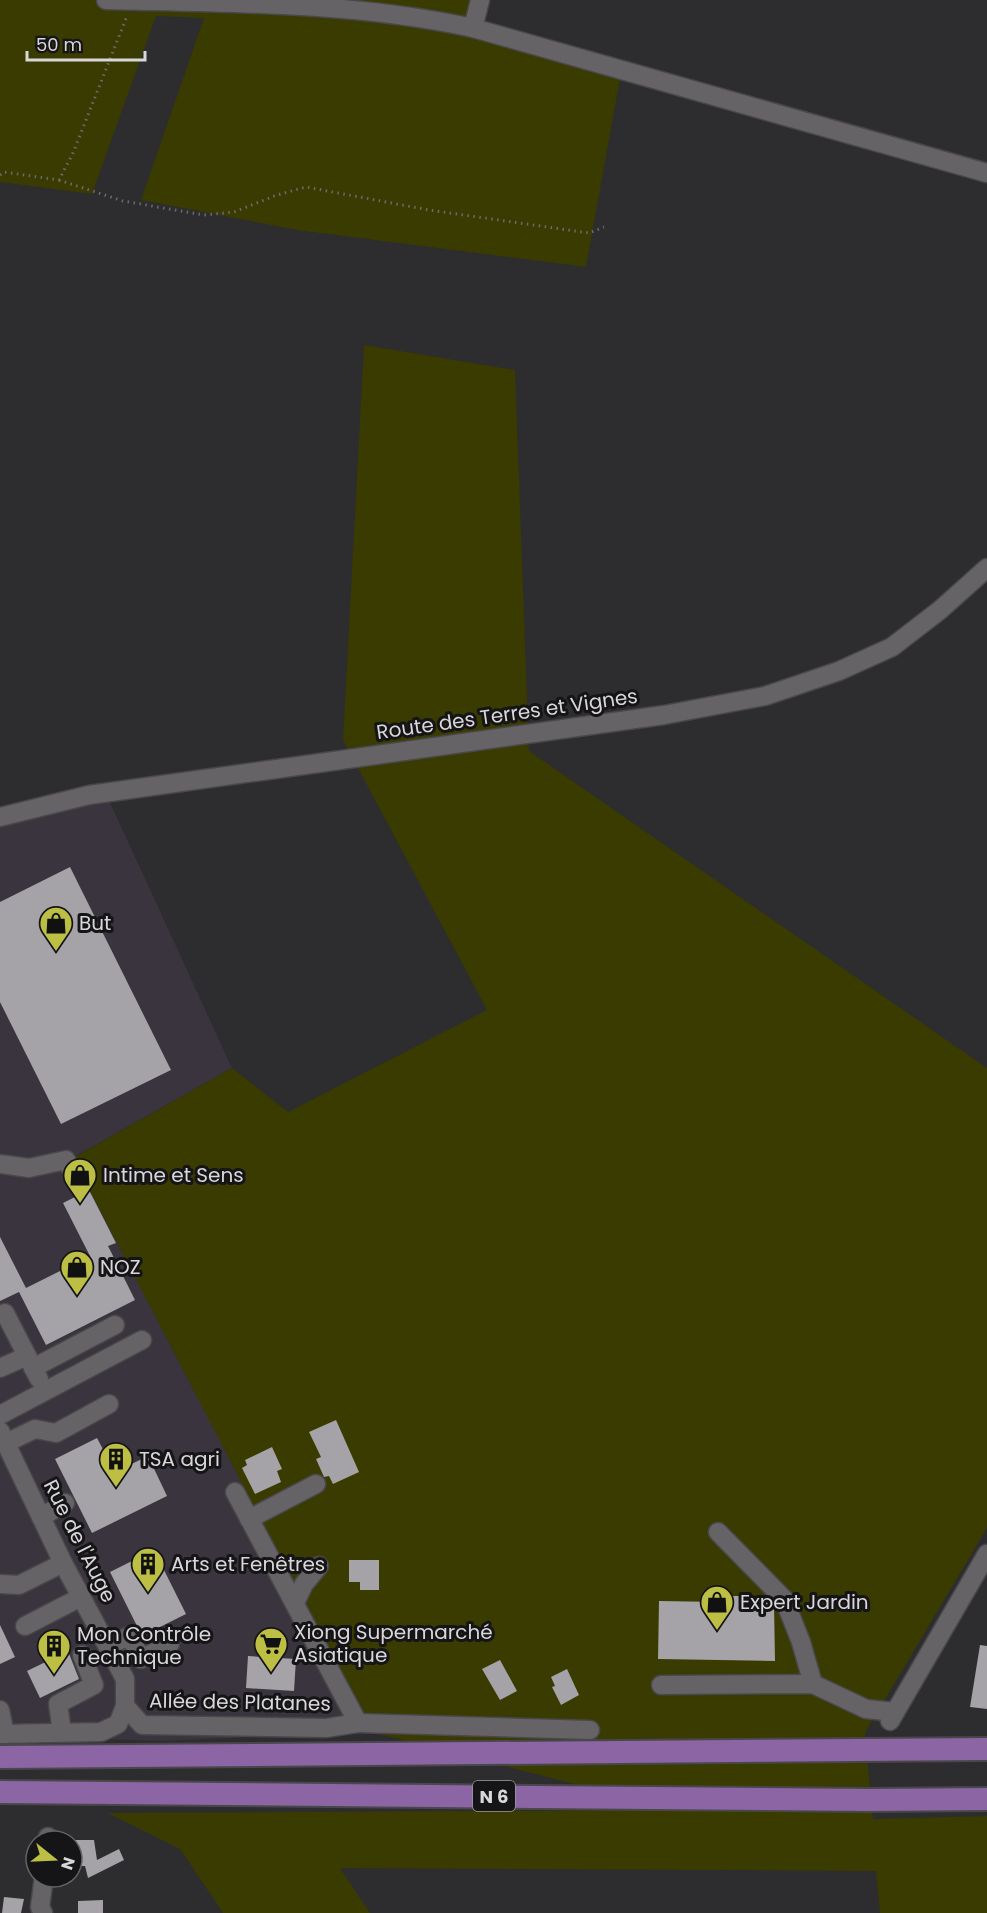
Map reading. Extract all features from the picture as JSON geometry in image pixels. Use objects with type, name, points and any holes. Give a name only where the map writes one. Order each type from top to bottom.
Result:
[{"type":"main road","points":[[2,1738],[71,1746],[109,1755]]},
{"type":"main road","name":"N 6","points":[[0,1757],[987,1749]]},
{"type":"main road","name":"N 6","points":[[0,1792],[845,1800],[987,1799]]},
{"type":"street","points":[[106,0],[248,4],[422,17],[473,28],[987,173]]},
{"type":"street","points":[[473,28],[480,0]]},
{"type":"street","name":"Route des Terres et Vignes","points":[[0,817],[89,795],[664,715],[765,696],[839,671],[892,647],[940,610],[987,568]]},
{"type":"street","points":[[0,1164],[29,1168],[66,1160],[70,1167]]},
{"type":"street","points":[[4,1318],[45,1391]]},
{"type":"street","points":[[0,1368],[30,1362],[115,1325]]},
{"type":"street","points":[[0,1415],[142,1340]]},
{"type":"street","points":[[3,1437],[35,1429],[56,1433],[109,1404]]},
{"type":"street","name":"Rue de l'Auge","points":[[3,1437],[7,1466],[41,1517],[125,1679],[125,1706]]},
{"type":"street","points":[[249,1519],[315,1484]]},
{"type":"street","name":"Allée des Platanes","points":[[235,1492],[358,1723]]},
{"type":"street","points":[[41,1517],[65,1503]]},
{"type":"street","points":[[718,1532],[784,1599],[801,1642],[813,1684]]},
{"type":"street","points":[[660,1685],[813,1684],[867,1709],[892,1717],[987,1554]]},
{"type":"street","points":[[0,1584],[19,1585],[63,1563]]},
{"type":"street","points":[[295,1603],[304,1584],[319,1566]]},
{"type":"street","points":[[25,1626],[81,1597]]},
{"type":"street","points":[[109,1645],[130,1636],[141,1659],[170,1644]]},
{"type":"street","points":[[62,1732],[58,1704],[93,1685],[82,1655]]},
{"type":"street","name":"Allée des Platanes","points":[[2,1738],[62,1732],[101,1732],[118,1724],[125,1706],[142,1725],[326,1728],[358,1723],[590,1730]]},
{"type":"street","points":[[0,1710],[2,1738]]},
{"type":"street","points":[[42,1889],[40,1906],[43,1913]]},
{"type":"path","points":[[59,180],[73,153],[133,1]]},
{"type":"path","points":[[0,175],[4,172],[59,180],[123,201],[204,215],[234,212],[277,195],[306,187],[429,210],[589,233],[604,227]]},
{"type":"shaded area","points":[[0,0],[487,0],[477,37],[620,78],[586,267],[297,230],[141,200],[204,18],[156,16],[92,194],[0,182]]},
{"type":"shaded area","points":[[364,345],[515,370],[529,751],[987,1068],[987,1528],[865,1733],[873,1819],[987,1816],[987,1913],[880,1913],[876,1871],[340,1868],[370,1913],[223,1913],[180,1849],[108,1813],[676,1810],[371,1732],[73,1158],[232,1068],[288,1112],[487,1010],[343,740]]},
{"type":"shaded area","points":[[102,785],[232,1068],[74,1157],[371,1732],[163,1741],[0,1736],[0,812]]},
{"type":"building","name":"But","points":[[70,867],[171,1070],[61,1124],[0,1002],[0,902]]},
{"type":"building","name":"NOZ","points":[[89,1190],[116,1243],[108,1246],[135,1300],[46,1345],[19,1292],[0,1301],[0,1237],[26,1288],[90,1256],[63,1203]]},
{"type":"building","points":[[336,1420],[359,1472],[333,1484],[329,1476],[324,1477],[316,1459],[321,1457],[309,1432]]},
{"type":"building","name":"TSA agri","points":[[97,1438],[115,1472],[148,1456],[167,1496],[92,1533],[55,1459]]},
{"type":"building","points":[[272,1447],[282,1469],[277,1471],[281,1482],[255,1494],[242,1468],[247,1465],[245,1460]]},
{"type":"building","name":"Arts et Fenêtres","points":[[154,1550],[186,1614],[142,1636],[110,1572]]},
{"type":"building","points":[[349,1560],[379,1560],[379,1590],[360,1590],[360,1582],[349,1582]]},
{"type":"building","name":"Expert Jardin","points":[[721,1596],[740,1596],[740,1602],[771,1602],[774,1605],[775,1661],[658,1659],[659,1601],[721,1602]]},
{"type":"building","points":[[0,1625],[15,1657],[0,1664]]},
{"type":"building","points":[[980,1645],[987,1646],[987,1709],[970,1707]]},
{"type":"building","name":"Mon Contrôle Technique","points":[[68,1651],[79,1679],[40,1698],[27,1671]]},
{"type":"building","name":"Xiong Supermarché Asiatique","points":[[248,1656],[296,1659],[294,1691],[246,1688]]},
{"type":"building","points":[[500,1660],[517,1691],[500,1700],[482,1669]]},
{"type":"building","points":[[567,1669],[579,1695],[561,1705],[552,1687],[555,1686],[551,1677]]},
{"type":"building","points":[[84,1840],[94,1840],[97,1860],[119,1849],[124,1860],[88,1878]]},
{"type":"building","points":[[4,1897],[24,1899],[21,1913],[2,1913]]},
{"type":"building","points":[[103,1900],[103,1913],[78,1913],[78,1901]]},
{"type":"place","name":"But","points":[[56,952]]},
{"type":"place","name":"Intime et Sens","points":[[80,1204]]},
{"type":"place","name":"NOZ","points":[[77,1296]]},
{"type":"place","name":"TSA agri","points":[[116,1488]]},
{"type":"place","name":"Arts et Fenêtres","points":[[148,1593]]},
{"type":"place","name":"Expert Jardin","points":[[717,1631]]},
{"type":"place","name":"Xiong Supermarché Asiatique","points":[[271,1673]]},
{"type":"place","name":"Mon Contrôle Technique","points":[[54,1675]]}]
